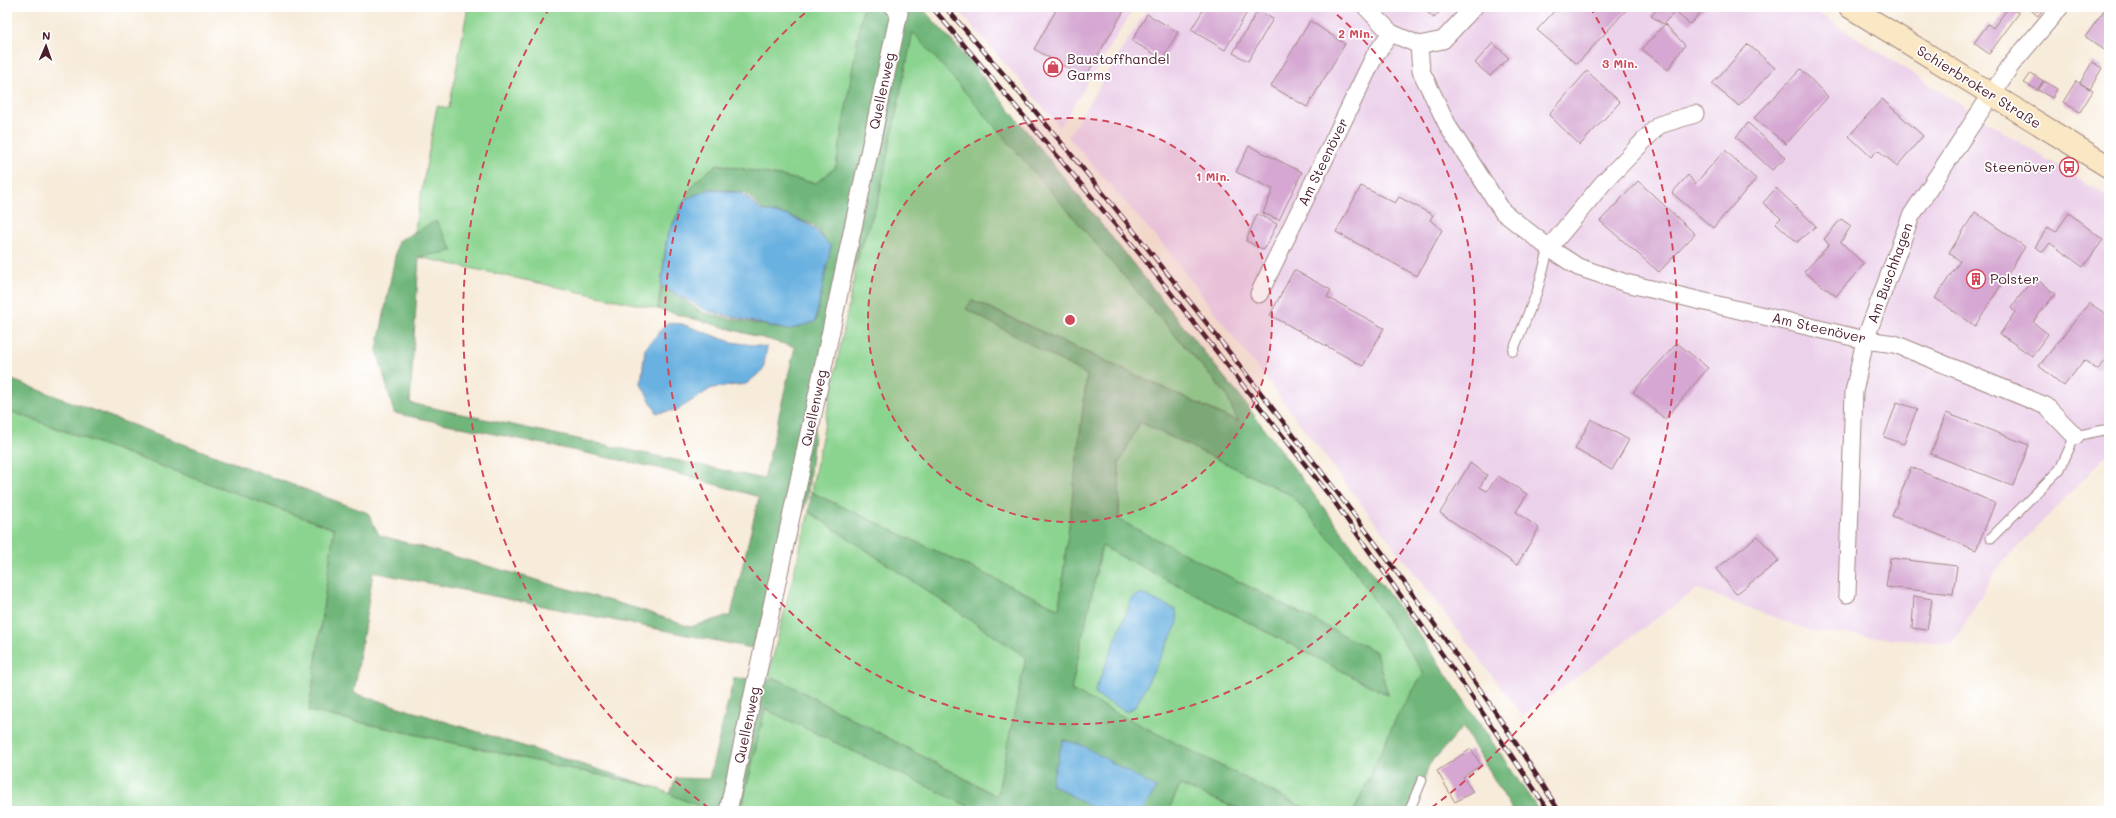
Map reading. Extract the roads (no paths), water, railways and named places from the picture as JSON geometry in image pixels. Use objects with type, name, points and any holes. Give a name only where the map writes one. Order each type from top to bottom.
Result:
[{"type":"main road","name":"Schierbroker Straße","points":[[1850,7],[2108,163]]},
{"type":"street","name":"Quellenweg","points":[[728,811],[899,13],[894,7]]},
{"type":"street","points":[[1366,7],[1391,33],[1419,45],[1443,40],[1474,7]]},
{"type":"street","name":"Am Buschhagen","points":[[1846,594],[1854,392],[1865,340],[1911,216],[2011,65],[2060,7]]},
{"type":"street","name":"Am Steenöver","points":[[1259,294],[1375,56],[1391,33]]},
{"type":"street","name":"Am Steenöver","points":[[1419,45],[1421,71],[1453,135],[1503,212],[1549,248],[1578,267],[1626,283],[1865,340],[1895,344],[2046,406],[2075,436]]},
{"type":"street","points":[[1549,248],[1603,183],[1659,125],[1695,114]]},
{"type":"lane","points":[[1513,352],[1537,292],[1549,248]]},
{"type":"lane","points":[[1991,538],[2060,469],[2075,436],[2109,429]]},
{"type":"lane","points":[[1409,811],[1422,780]]},
{"type":"water","points":[[710,189],[742,193],[761,210],[789,216],[812,226],[831,247],[815,322],[788,330],[707,311],[661,286],[667,236],[685,199]]},
{"type":"water","points":[[667,323],[682,324],[731,342],[767,347],[763,370],[746,384],[712,388],[677,410],[657,413],[641,384],[645,349]]},
{"type":"water","points":[[1140,593],[1176,610],[1178,623],[1136,706],[1127,712],[1097,696],[1095,691],[1132,598]]},
{"type":"water","points":[[1063,740],[1082,745],[1156,788],[1143,811],[1098,811],[1051,784]]},
{"type":"railway","points":[[932,7],[1144,259],[1333,500],[1459,678],[1549,811]]},
{"type":"railway","points":[[945,7],[1110,201],[1306,451],[1419,602],[1491,705],[1559,811]]},
{"type":"place","name":"Baustoffhandel Garms","points":[[1053,67]]},
{"type":"place","name":"Steenöver","points":[[2069,167]]},
{"type":"place","name":"Polster","points":[[1976,279]]}]
